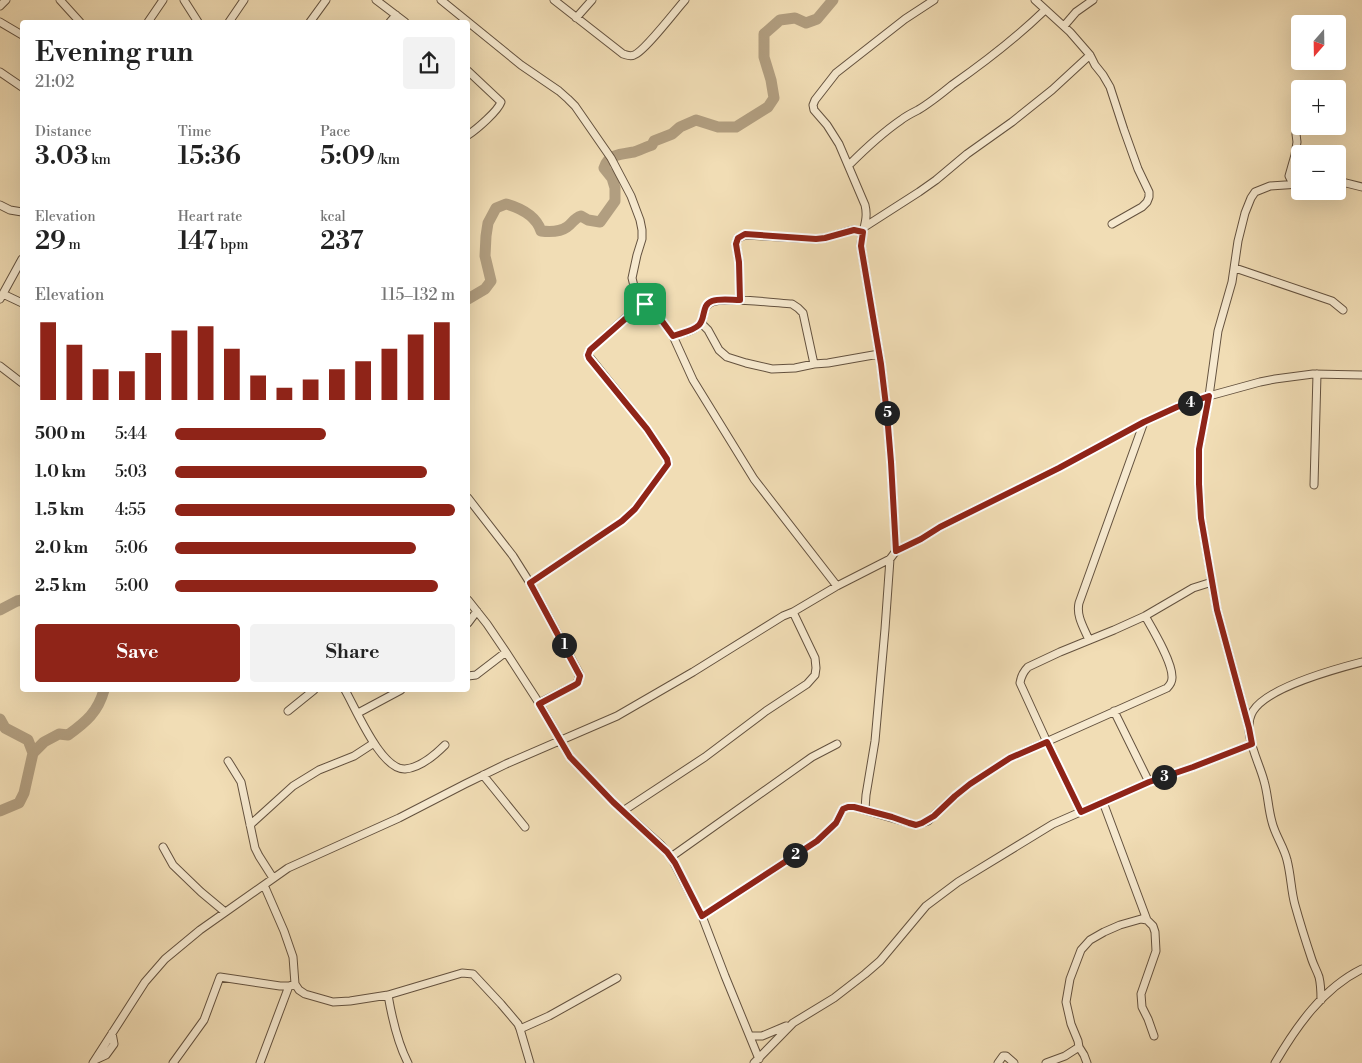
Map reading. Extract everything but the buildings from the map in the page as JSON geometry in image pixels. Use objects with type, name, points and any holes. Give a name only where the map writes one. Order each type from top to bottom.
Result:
[{"type":"street","points":[[0,6],[6,0]]},
{"type":"street","points":[[60,0],[78,20]]},
{"type":"street","points":[[149,20],[163,0]]},
{"type":"street","points":[[184,0],[197,20]]},
{"type":"street","points":[[230,20],[244,0]]},
{"type":"street","points":[[311,20],[326,0]]},
{"type":"street","points":[[376,0],[402,20]]},
{"type":"street","points":[[442,0],[466,20]]},
{"type":"street","points":[[554,0],[623,54],[629,56],[634,56],[643,49],[685,0]]},
{"type":"street","points":[[576,18],[592,0]]},
{"type":"street","points":[[896,551],[890,452],[879,354],[861,246],[867,220],[865,205],[833,134],[814,110],[813,105],[836,73],[905,19],[934,0]]},
{"type":"street","points":[[1035,0],[1064,26],[1090,55],[1103,75],[1110,87],[1138,169],[1148,192],[1149,197],[1142,207],[1112,224]]},
{"type":"street","points":[[1064,26],[1076,12],[1093,0]]},
{"type":"street","points":[[849,166],[865,149],[900,120],[918,110],[1002,48],[1045,10]]},
{"type":"street","points":[[392,20],[396,15]]},
{"type":"street","points":[[0,22],[20,34]]},
{"type":"street","points":[[470,23],[521,65],[568,99],[611,158],[631,196],[642,230],[642,238],[632,278],[634,286],[645,304],[662,321],[673,336],[693,380],[754,479],[837,586]]},
{"type":"street","points":[[740,300],[739,262],[736,244],[741,235],[816,239],[864,229],[936,180],[967,154],[1012,122],[1052,90],[1090,55]]},
{"type":"street","points":[[0,72],[20,86]]},
{"type":"street","points":[[470,73],[501,102],[496,110],[470,133]]},
{"type":"street","points":[[1346,183],[1362,187]]},
{"type":"street","points":[[1291,184],[1270,186],[1255,192],[1245,213],[1238,241],[1235,268],[1218,331],[1199,449],[1199,484],[1201,518],[1217,610],[1252,744],[1264,780],[1271,820],[1287,859],[1295,904],[1312,962],[1320,979],[1321,1000]]},
{"type":"street","points":[[0,205],[10,210],[20,212]]},
{"type":"street","points":[[20,263],[1,297],[20,303]]},
{"type":"street","points":[[1235,268],[1332,301],[1343,310]]},
{"type":"street","points":[[673,336],[693,329],[701,323],[704,310],[712,301],[740,300],[792,304],[803,313],[814,364]]},
{"type":"street","points":[[530,583],[622,521],[635,509],[668,464],[667,459],[647,429],[588,355],[590,350],[645,304]]},
{"type":"street","points":[[701,323],[708,330],[722,354],[732,359],[764,367],[783,370],[879,354]]},
{"type":"street","points":[[0,366],[20,381]]},
{"type":"street","points":[[1314,485],[1317,374]]},
{"type":"street","points":[[94,1061],[106,1055],[114,1044],[112,1033],[145,982],[165,959],[184,942],[288,868],[399,818],[483,775],[617,716],[693,672],[775,620],[890,559],[896,551],[1059,468],[1144,422],[1177,407],[1260,382],[1317,374],[1362,375]]},
{"type":"street","points":[[1089,640],[1079,616],[1079,603],[1144,422]]},
{"type":"street","points":[[470,501],[513,556],[530,583],[580,676],[578,683],[539,704]]},
{"type":"street","points":[[865,809],[875,741],[890,559]]},
{"type":"street","points":[[1081,812],[1020,683],[1024,671],[1145,616],[1193,588],[1212,582]]},
{"type":"street","points":[[470,602],[506,652],[570,757],[671,857],[702,916],[750,1036],[757,1061]]},
{"type":"street","points":[[470,620],[477,611]]},
{"type":"street","points":[[624,811],[705,757],[766,711],[807,684],[815,675],[815,658],[793,612]]},
{"type":"street","points":[[702,916],[817,841],[836,823],[843,809],[848,807],[865,809],[916,825],[922,823],[934,816],[970,784],[1010,758],[1166,688],[1172,680],[1172,671],[1162,646],[1145,616]]},
{"type":"street","points":[[470,676],[476,675],[506,652]]},
{"type":"street","points":[[1249,728],[1252,712],[1272,695],[1305,679],[1362,662]]},
{"type":"street","points":[[288,711],[312,692]]},
{"type":"street","points":[[346,692],[378,751],[390,763],[399,768],[406,769],[414,766],[445,745]]},
{"type":"street","points":[[358,714],[398,692]]},
{"type":"street","points":[[1114,711],[1149,782]]},
{"type":"street","points":[[250,826],[293,786],[319,770],[354,756],[374,743]]},
{"type":"street","points":[[671,857],[805,763],[837,744]]},
{"type":"street","points":[[750,1036],[762,1036],[793,1023],[834,998],[880,961],[926,906],[1008,850],[1053,824],[1102,802],[1149,782],[1252,744]]},
{"type":"street","points":[[228,761],[241,782],[258,856],[273,878]]},
{"type":"street","points":[[483,775],[525,827]]},
{"type":"street","points":[[1102,802],[1147,920],[1153,926],[1155,932],[1156,951],[1141,994],[1142,1007],[1154,1036]]},
{"type":"street","points":[[163,847],[173,865],[225,912]]},
{"type":"street","points":[[260,1063],[292,985],[293,957],[264,885]]},
{"type":"street","points":[[1087,1063],[1079,1048],[1066,1002],[1070,979],[1081,950],[1090,940],[1120,924],[1142,919],[1147,920]]},
{"type":"street","points":[[1275,1063],[1298,1028],[1329,991],[1362,969]]},
{"type":"street","points":[[173,1063],[204,1020],[220,977],[280,986],[292,985],[305,994],[333,1002],[388,994],[462,972],[477,977],[514,1019],[520,1029],[530,1063]]},
{"type":"street","points":[[520,1029],[549,1016],[617,978]]},
{"type":"street","points":[[388,994],[397,1036],[408,1063]]},
{"type":"street","points":[[757,1061],[793,1023]]},
{"type":"street","points":[[1046,1063],[1079,1048]]},
{"type":"street","points":[[998,1063],[1003,1056],[1006,1056],[1014,1063]]},
{"type":"waterway","points":[[470,298],[485,289],[491,281],[485,256],[486,236],[488,223],[496,208],[506,204],[522,210],[535,221],[541,231],[561,230],[581,216],[588,220],[600,222],[615,201],[615,188],[612,178],[604,168],[612,157],[634,152],[652,145],[654,141],[672,134],[680,127],[696,120],[718,127],[736,127],[768,107],[774,98],[764,57],[764,34],[780,20],[795,18],[806,23],[817,19],[833,0]]},
{"type":"waterway","points":[[0,610],[20,600]]},
{"type":"waterway","points":[[33,753],[44,742],[59,734],[68,735],[86,721],[95,710],[103,692]]},
{"type":"waterway","points":[[0,719],[5,728],[28,740],[33,753],[24,793],[19,803],[0,811]]},
{"type":"route","points":[[854,230],[863,232],[861,246],[881,364],[887,414],[896,551],[1059,468],[1144,422],[1177,407],[1209,396],[1199,449],[1201,518],[1217,610],[1252,744],[1149,782],[1081,812],[1047,742],[1010,758],[970,784],[928,821],[916,825],[865,809],[848,807],[843,809],[836,823],[817,841],[702,916],[675,863],[667,852],[613,802],[570,757],[539,704],[578,683],[580,676],[530,583],[622,521],[635,509],[668,464],[667,459],[647,429],[588,355],[590,350],[645,304],[662,321],[673,336],[698,327],[703,319],[706,306],[712,301],[740,300],[739,262],[736,241],[741,235],[816,239],[832,237],[854,230]]}]
